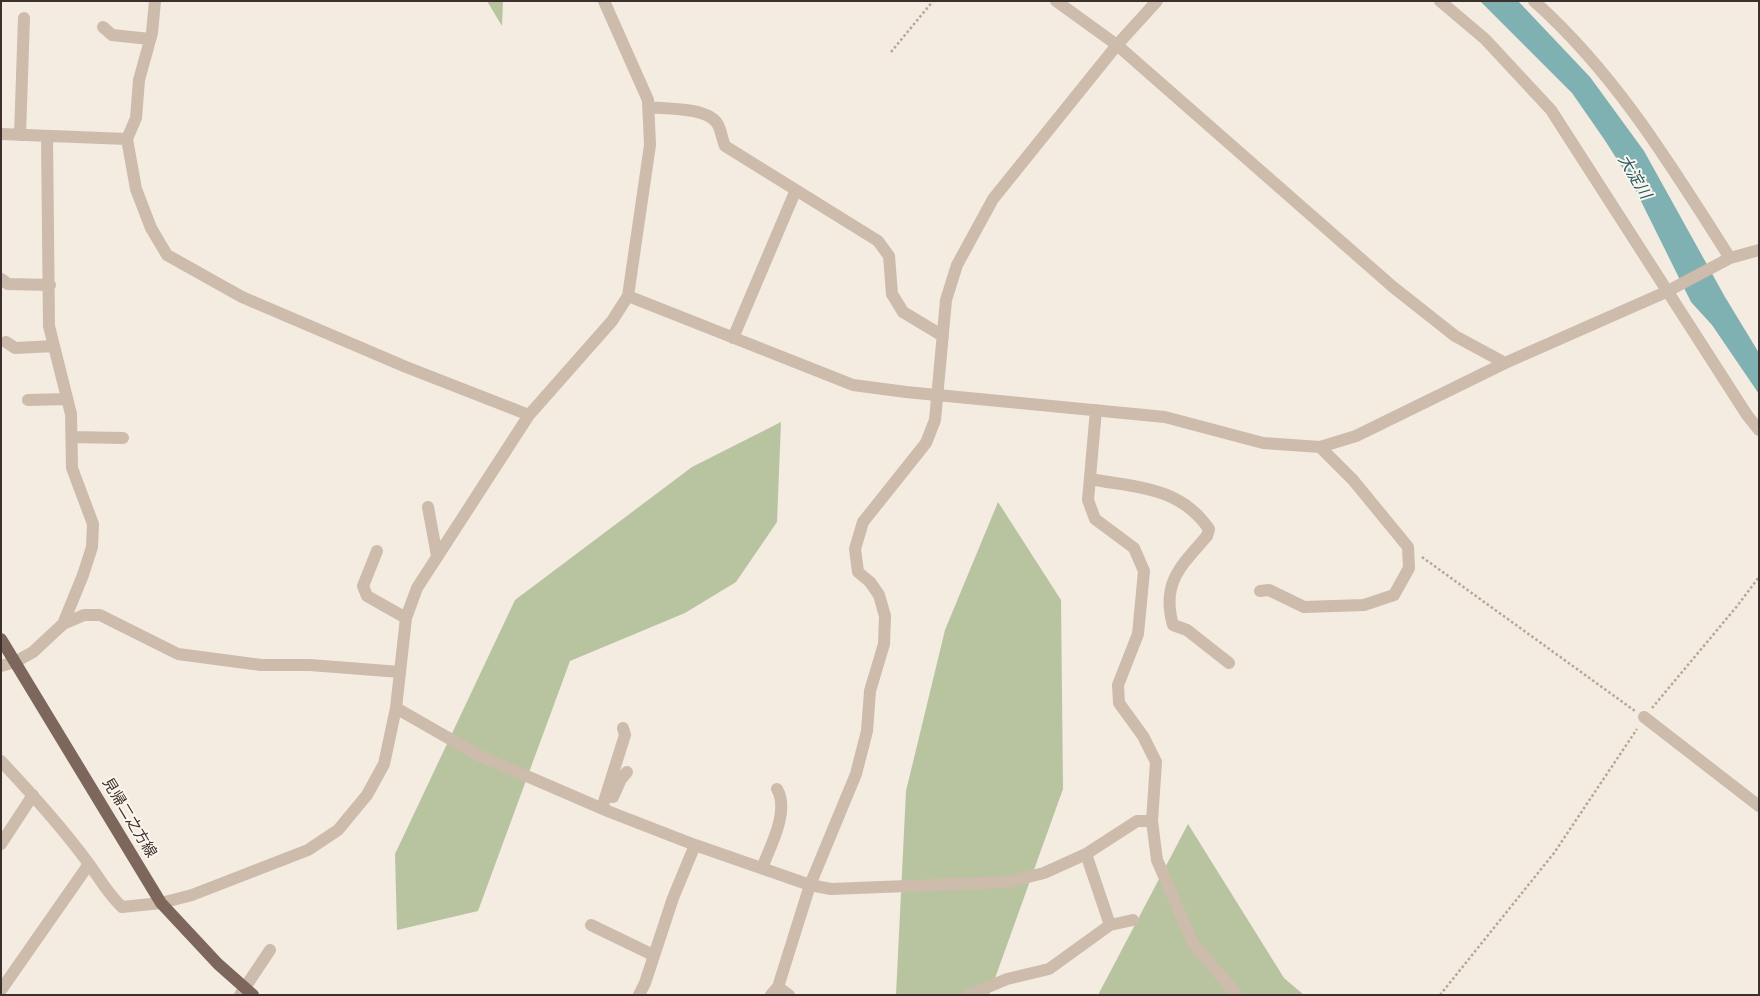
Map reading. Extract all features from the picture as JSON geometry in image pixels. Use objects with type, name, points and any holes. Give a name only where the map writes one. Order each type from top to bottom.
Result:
[{"type":"main road","name":"見帰二之方線","points":[[1,639],[161,902],[245,992]]},
{"type":"street","points":[[155,1],[150,39],[139,80],[136,118],[127,139],[136,189],[151,228],[167,255],[242,297],[406,367],[529,415]]},
{"type":"street","points":[[1,761],[33,795],[89,864],[108,894],[122,907],[161,902],[192,895],[308,850],[338,830],[367,795],[384,764],[396,708],[406,618],[417,588],[529,415],[612,321],[628,296],[632,279],[650,145],[648,100],[604,1]]},
{"type":"street","points":[[1056,1],[1117,46],[1393,287],[1455,336],[1505,363]]},
{"type":"street","points":[[790,995],[775,991],[810,885],[856,774],[867,731],[870,692],[884,644],[886,616],[879,595],[870,582],[858,572],[855,549],[863,522],[926,443],[935,420],[939,394],[946,300],[951,279],[992,199],[1117,46],[1157,1]]},
{"type":"street","points":[[1440,1],[1485,39],[1551,110],[1671,289],[1747,416],[1759,430]]},
{"type":"street","points":[[1534,1],[1563,27],[1599,67],[1659,146],[1730,258]]},
{"type":"street","points":[[20,135],[24,18]]},
{"type":"street","points":[[103,27],[112,35],[150,39]]},
{"type":"street","points":[[648,107],[687,110],[707,114],[717,123],[725,146],[796,192],[878,241],[889,256],[892,294],[903,312],[943,336]]},
{"type":"street","points":[[1,134],[127,139]]},
{"type":"street","points":[[47,136],[49,326],[71,414],[72,468],[93,524],[92,547],[84,575],[63,624]]},
{"type":"street","points":[[733,338],[796,192]]},
{"type":"street","points":[[628,296],[853,384],[1165,417],[1263,443],[1320,447],[1356,436],[1505,363],[1671,289],[1730,258],[1759,250]]},
{"type":"street","points":[[1,279],[8,284],[50,285]]},
{"type":"street","points":[[6,342],[15,348],[54,346]]},
{"type":"street","points":[[28,400],[67,399]]},
{"type":"street","points":[[1096,410],[1088,500],[1095,519],[1134,548],[1144,571],[1138,634],[1118,685],[1119,703],[1143,736],[1156,762],[1152,821],[1157,860],[1193,943],[1236,995]]},
{"type":"street","points":[[72,437],[122,438]]},
{"type":"street","points":[[1260,591],[1269,590],[1304,606],[1364,605],[1394,595],[1409,568],[1408,547],[1353,480],[1320,447]]},
{"type":"street","points":[[1090,478],[1166,493],[1186,504],[1203,521],[1209,530],[1207,536],[1177,570],[1171,585],[1168,607],[1174,625],[1187,630],[1229,663]]},
{"type":"street","points":[[428,507],[437,556]]},
{"type":"street","points":[[377,551],[363,586],[367,596],[406,618]]},
{"type":"street","points":[[1,666],[15,662],[32,652],[63,624],[84,615],[100,615],[178,654],[260,665],[310,665],[400,672]]},
{"type":"street","points":[[396,708],[478,754],[606,810],[694,845],[810,885],[830,889],[1008,882],[1044,873],[1086,854],[1138,821],[1152,821]]},
{"type":"street","points":[[1644,717],[1759,806]]},
{"type":"street","points":[[606,810],[625,735],[623,728]]},
{"type":"street","points":[[606,810],[621,779],[627,772]]},
{"type":"street","points":[[762,868],[779,818],[780,795],[777,789]]},
{"type":"street","points":[[1,844],[33,795]]},
{"type":"street","points":[[638,995],[646,983],[653,955],[694,845]]},
{"type":"street","points":[[1086,854],[1110,925]]},
{"type":"street","points":[[1,989],[89,864]]},
{"type":"street","points":[[968,995],[1007,979],[1049,969],[1110,925],[1133,920]]},
{"type":"street","points":[[591,925],[653,955]]},
{"type":"street","points":[[245,992],[270,950]]},
{"type":"path","points":[[890,52],[934,1]]},
{"type":"path","points":[[1408,547],[1644,717]]},
{"type":"path","points":[[1440,995],[1554,853],[1644,717],[1738,605],[1759,577]]},
{"type":"green space","points":[[487,1],[503,1],[502,26]]},
{"type":"green space","points":[[781,422],[777,522],[736,582],[685,613],[570,661],[478,911],[397,930],[395,854],[515,600],[692,467]]},
{"type":"green space","points":[[998,502],[1061,600],[1063,789],[989,995],[896,995],[906,791],[945,630]]},
{"type":"green space","points":[[1188,824],[1284,978],[1304,995],[1098,995]]},
{"type":"water","name":"大淀川","points":[[1480,1],[1518,1],[1590,77],[1644,151],[1725,297],[1759,353],[1759,394],[1712,325],[1691,302],[1631,181],[1572,93]]}]
